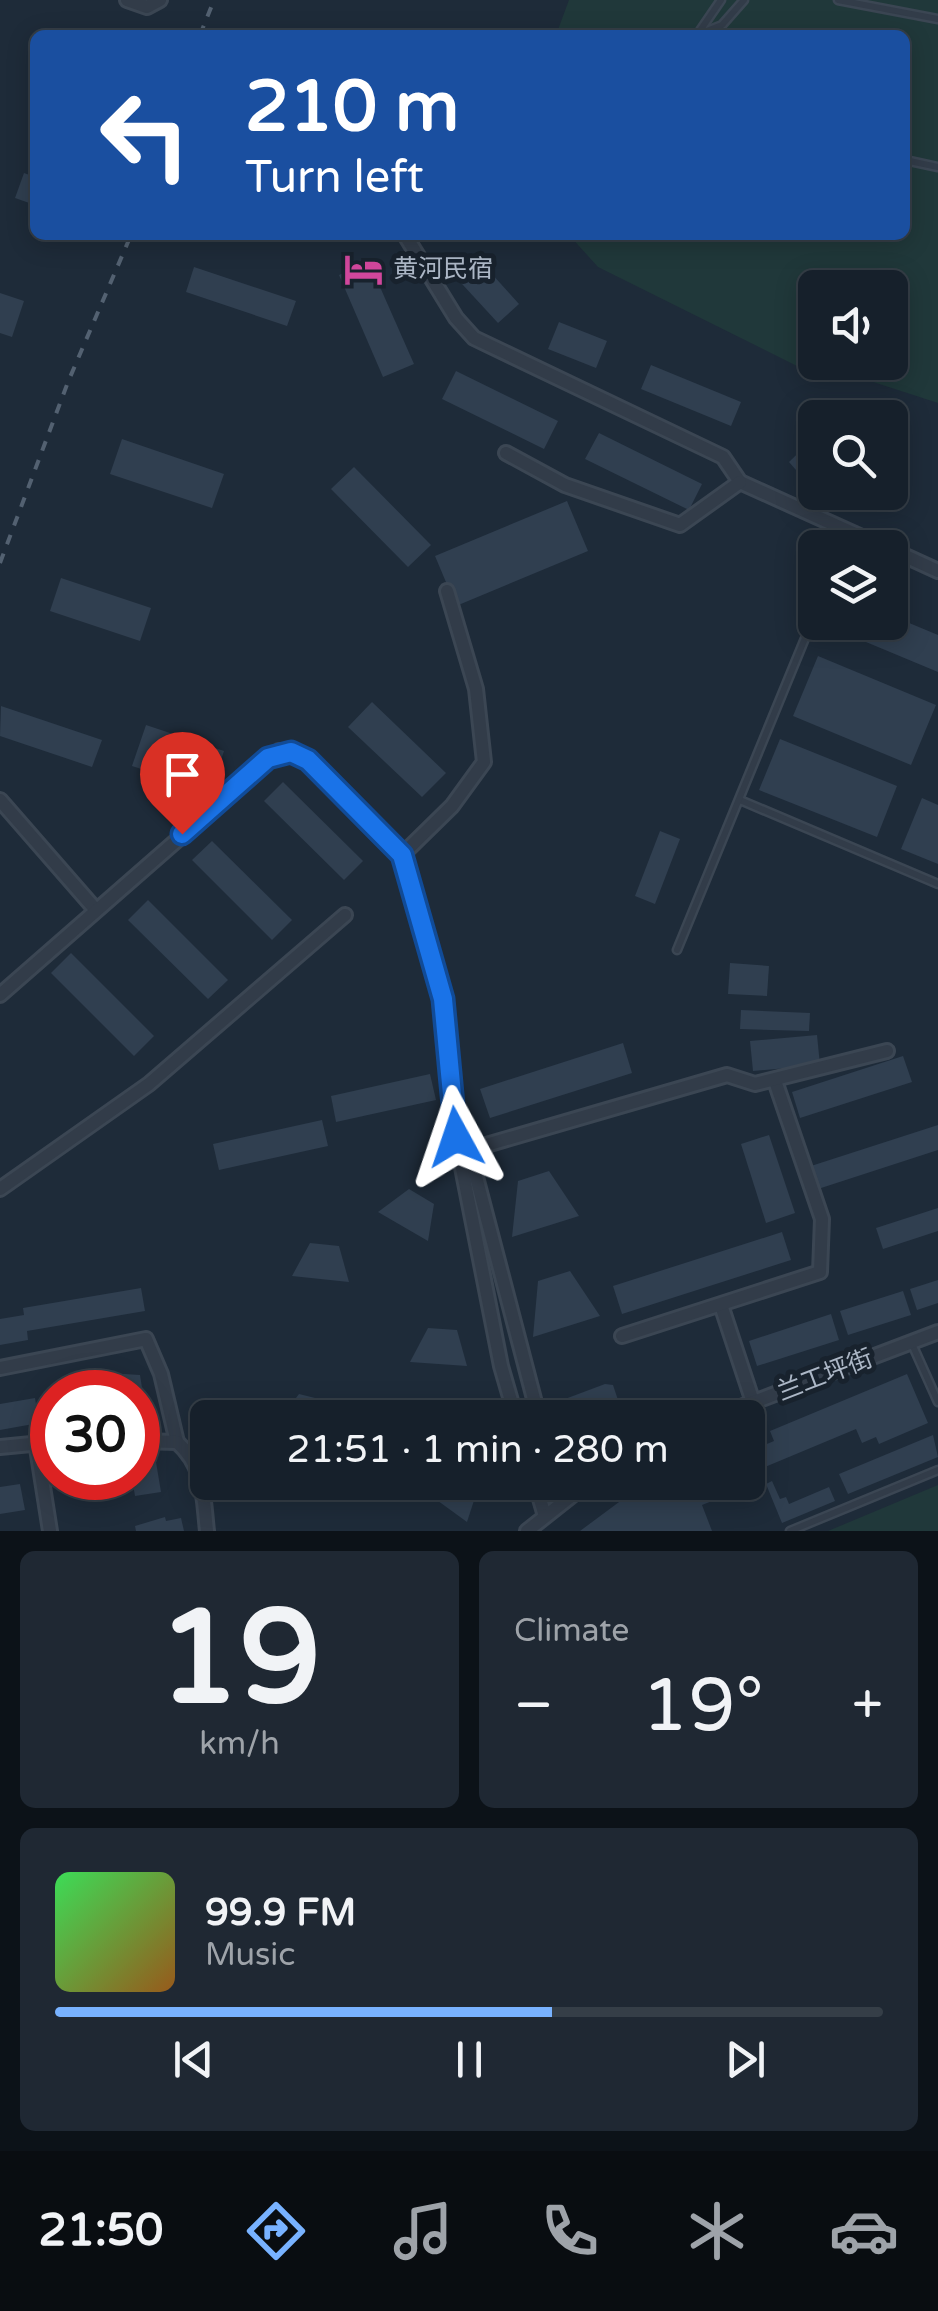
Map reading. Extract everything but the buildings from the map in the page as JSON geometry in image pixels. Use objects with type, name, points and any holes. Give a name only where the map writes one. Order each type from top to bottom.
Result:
[{"type":"street","points":[[126,0],[147,7],[160,0]]},
{"type":"street","points":[[408,240],[456,318],[474,338],[724,457],[740,482],[847,530]]},
{"type":"street","points":[[506,453],[565,484],[680,525],[740,482]]},
{"type":"street","points":[[908,557],[938,571]]},
{"type":"street","points":[[402,855],[452,806],[484,762],[476,689],[447,591]]},
{"type":"street","points":[[0,996],[280,752],[298,753],[308,760],[402,855],[443,999],[456,1137],[511,1400]]},
{"type":"street","points":[[0,800],[96,910]]},
{"type":"street","points":[[0,1189],[149,1084],[346,915]]},
{"type":"street","points":[[534,1400],[470,1150],[727,1075],[755,1084],[887,1050]]},
{"type":"street","points":[[622,1336],[820,1272],[822,1219],[774,1080]]},
{"type":"street","points":[[721,1305],[752,1400]]},
{"type":"street","name":"兰工坪街","points":[[758,1400],[938,1332]]},
{"type":"street","points":[[0,1368],[146,1339],[178,1442],[200,1470],[207,1531]]},
{"type":"street","points":[[160,1442],[178,1442]]},
{"type":"street","points":[[0,1447],[30,1443]]},
{"type":"street","points":[[45,1500],[50,1531]]},
{"type":"street","points":[[540,1500],[545,1516]]},
{"type":"street","points":[[527,1531],[563,1500]]},
{"type":"lane","points":[[700,30],[721,0]]},
{"type":"lane","points":[[710,30],[722,25],[744,0]]},
{"type":"lane","points":[[838,0],[938,19]]},
{"type":"lane","points":[[910,161],[938,167]]},
{"type":"lane","points":[[677,950],[805,640]]},
{"type":"lane","points":[[740,800],[938,884]]},
{"type":"lane","points":[[912,1342],[938,1402]]},
{"type":"lane","points":[[790,1531],[938,1470]]},
{"type":"green space","points":[[569,0],[938,0],[938,403],[867,380],[908,380],[908,270],[798,270],[798,367],[598,267],[574,240],[910,240],[910,30],[558,30]]},
{"type":"green space","points":[[938,1485],[938,1531],[828,1531]]},
{"type":"railway","points":[[202,30],[214,0]]},
{"type":"railway","points":[[0,563],[68,382],[129,240]]},
{"type":"place","name":"黄河民宿","points":[[363,269]]},
{"type":"route","points":[[182,834],[268,758],[291,752],[308,760],[402,855],[443,999],[456,1137]]}]
